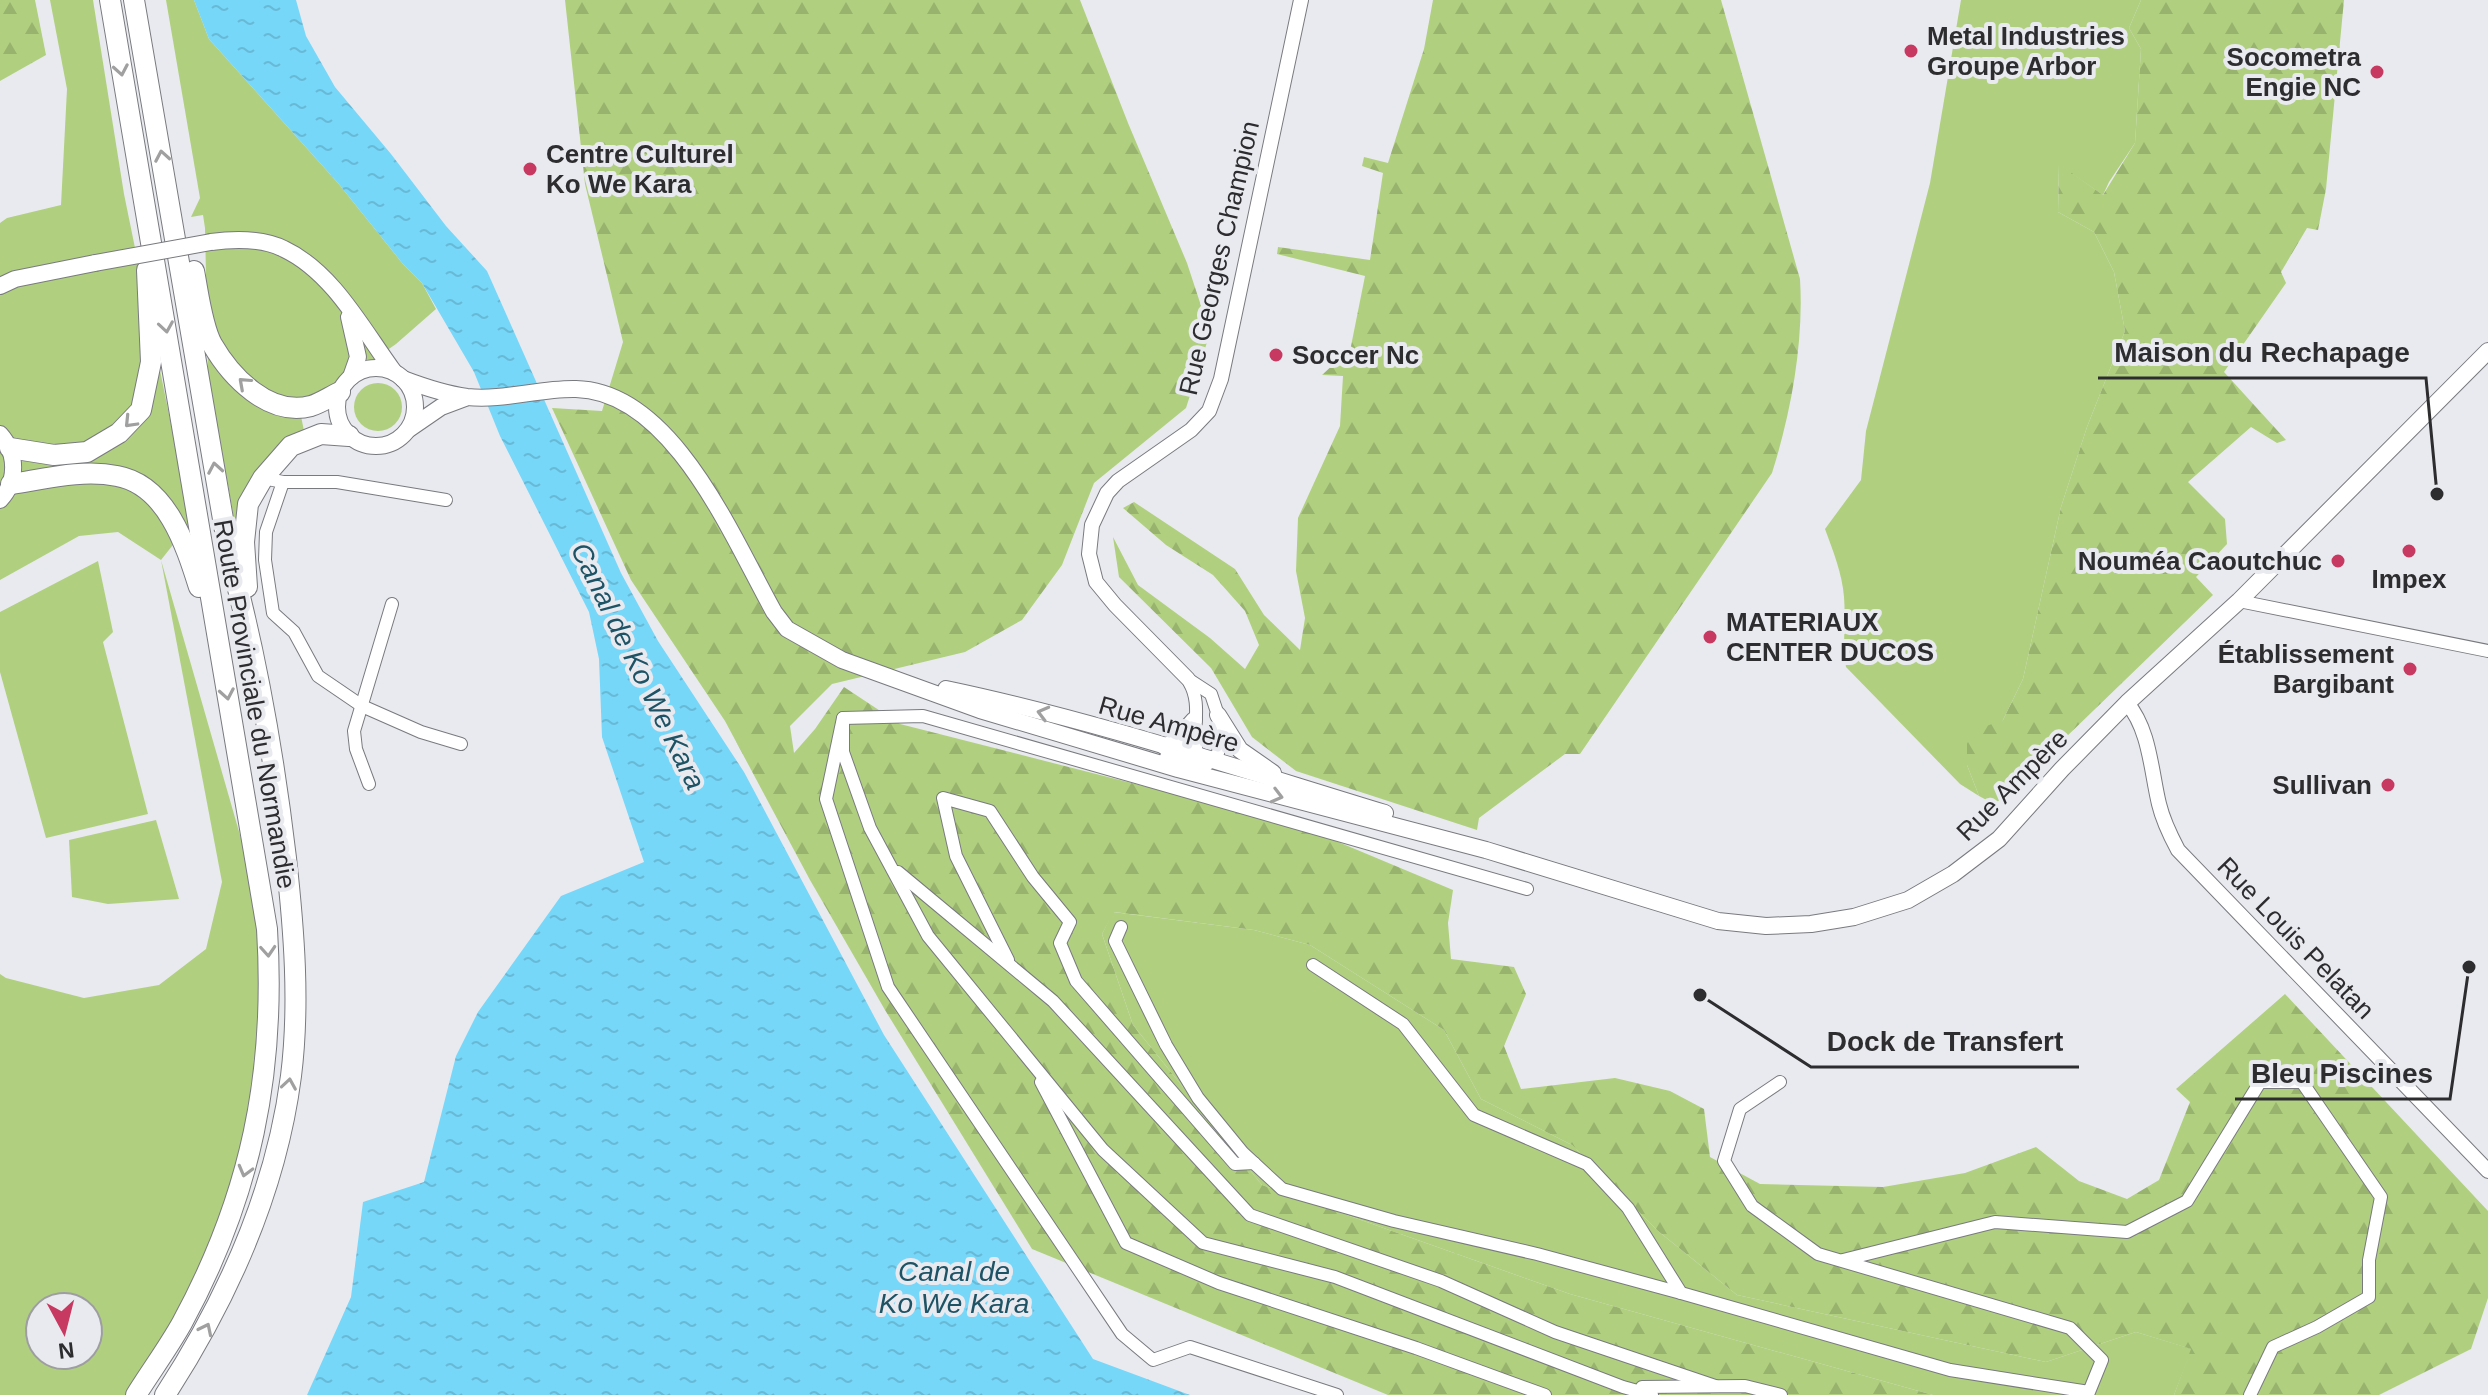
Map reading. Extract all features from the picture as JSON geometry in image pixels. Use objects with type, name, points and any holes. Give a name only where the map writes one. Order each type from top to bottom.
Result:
[{"type":"highway","name":"Route Provinciale du Normandie","points":[[110,0],[267,929],[270,984],[263,1083],[255,1134],[237,1201],[217,1252],[181,1325],[136,1395]]},
{"type":"highway","name":"Route Provinciale du Normandie","points":[[134,0],[229,554],[246,616],[278,791],[293,922],[295,980],[291,1075],[273,1165],[260,1210],[239,1262],[199,1343],[165,1395]]},
{"type":"highway","points":[[170,205],[192,259],[211,342],[237,378],[261,397],[282,406],[311,406],[345,384]]},
{"type":"highway","points":[[5,441],[54,455],[87,452],[119,433],[141,410],[151,362],[146,212]]},
{"type":"highway","points":[[246,616],[244,542],[248,504],[273,480],[291,446],[321,434],[349,436]]},
{"type":"highway","points":[[5,492],[74,474],[119,476],[154,496],[171,518],[185,545],[220,649]]},
{"type":"main road","points":[[0,286],[15,279],[211,242],[248,240],[283,248],[316,272],[345,304],[414,398],[413,420],[408,430]]},
{"type":"main road","points":[[345,304],[358,357],[336,404],[337,416],[349,436],[369,446],[380,446],[400,438],[441,407],[475,397]]},
{"type":"main road","name":"Rue Ampère","points":[[475,397],[580,389],[619,399],[656,425],[693,468],[774,612],[787,629],[842,660],[1052,731],[1231,783],[1438,836],[1718,921],[1766,926],[1811,924],[1854,917],[1908,900],[1953,874],[1999,839],[2127,703],[2239,601],[2488,351]]},
{"type":"main road","points":[[345,384],[372,368],[428,388],[475,397]]},
{"type":"main road","points":[[5,441],[13,460],[5,492]]},
{"type":"main road","name":"Rue Ampère","points":[[881,675],[986,697],[1165,747],[1409,820],[1438,836]]},
{"type":"main road","points":[[1218,715],[1240,750],[1260,766],[1295,786]]},
{"type":"main road","points":[[1165,747],[1175,741],[1194,720]]},
{"type":"street","name":"Rue Georges Champion","points":[[1218,715],[1211,694],[1188,679],[1096,582],[1089,554],[1092,525],[1107,493],[1118,481],[1191,430],[1209,411],[1221,379],[1301,0]]},
{"type":"street","points":[[446,500],[337,482],[273,480],[265,560],[273,613],[294,632],[318,676],[362,706],[421,732],[461,744]]},
{"type":"street","points":[[2239,601],[2488,651]]},
{"type":"street","points":[[369,784],[356,749],[354,731],[392,604]]},
{"type":"street","points":[[1188,679],[1198,697],[1194,720],[1204,761]]},
{"type":"street","name":"Rue Louis Pelatan","points":[[2127,703],[2143,733],[2165,825],[2178,850],[2488,1171]]},
{"type":"street","points":[[1204,761],[1218,753],[1221,736],[1218,715]]},
{"type":"street","points":[[843,718],[923,716],[1527,889]]},
{"type":"street","points":[[843,718],[843,752],[870,828],[928,936],[1103,1150],[1203,1243],[1335,1277],[1623,1387],[1652,1395]]},
{"type":"street","points":[[843,718],[826,799],[888,987],[1122,1334],[1153,1360],[1190,1347],[1337,1395]]},
{"type":"street","points":[[1052,731],[1204,761],[1231,783]]},
{"type":"street","points":[[1011,966],[956,856],[943,798],[990,811],[1033,877],[1070,922],[1060,943],[1076,981],[1235,1164],[1254,1163]]},
{"type":"street","points":[[891,866],[1053,1001],[1250,1215],[1441,1281],[1555,1332],[1715,1386]]},
{"type":"street","points":[[1121,927],[1115,941],[1166,1045],[1198,1098],[1254,1163],[1282,1189],[1394,1221],[1537,1254],[1681,1293],[1950,1370],[2089,1392],[2102,1360],[2070,1328],[1818,1254],[1752,1206],[1724,1161],[1740,1109],[1780,1082]]},
{"type":"street","points":[[1313,965],[1403,1024],[1474,1115],[1587,1164],[1628,1208],[1681,1293]]},
{"type":"street","points":[[1029,1061],[1126,1243],[1219,1283],[1416,1348],[1545,1395]]},
{"type":"street","points":[[1840,1261],[1995,1222],[2127,1232],[2187,1201],[2260,1082],[2302,1082],[2381,1197],[2369,1260],[2369,1297],[2317,1327],[2273,1347],[2250,1395]]},
{"type":"street","points":[[1623,1387],[1745,1386],[1781,1395]]},
{"type":"green space","points":[[0,0],[35,0],[46,55],[0,81]]},
{"type":"green space","points":[[50,0],[93,0],[124,194],[191,522],[161,560],[118,532],[79,536],[0,580],[0,223],[7,218],[61,205],[67,89]]},
{"type":"green space","points":[[166,0],[194,0],[209,39],[338,183],[422,283],[436,309],[396,344],[300,411],[304,431],[237,536],[208,371],[205,228],[203,215],[191,217],[200,198]]},
{"type":"green space","points":[[565,0],[1080,0],[1187,263],[1210,333],[1186,408],[1094,483],[1062,565],[1022,620],[965,652],[832,684],[790,726],[794,753],[844,687],[900,724],[1300,826],[1453,890],[1448,923],[1451,959],[1514,967],[1526,994],[1504,1046],[1521,1089],[1615,1078],[1670,1091],[1704,1109],[1710,1157],[1760,1184],[1883,1187],[1965,1173],[2036,1147],[2079,1181],[2127,1199],[2159,1180],[2190,1102],[2176,1089],[2285,994],[2488,1211],[2488,1298],[2471,1349],[2379,1395],[2174,1395],[2191,1349],[2136,1332],[2046,1362],[1737,1295],[1658,1231],[1572,1145],[1481,1099],[1444,1030],[1310,945],[1254,930],[1114,912],[1102,934],[1133,1025],[1262,1185],[1570,1294],[1933,1395],[1388,1395],[1032,1249],[885,1010],[810,880],[725,721],[631,580],[552,408],[602,411],[623,342],[585,184]]},
{"type":"green space","points":[[1433,0],[1721,0],[1800,279],[1800,327],[1795,377],[1772,473],[1580,754],[1565,754],[1479,818],[1477,830],[1296,771],[1252,737],[1211,668],[1119,577],[1113,537],[1138,585],[1210,638],[1245,669],[1259,645],[1245,611],[1213,575],[1166,545],[1123,508],[1134,502],[1235,569],[1264,615],[1300,650],[1305,618],[1296,571],[1298,518],[1340,426],[1343,376],[1322,375],[1336,362],[1349,356],[1365,276],[1277,254],[1278,247],[1370,260],[1383,173],[1362,166],[1364,157],[1388,163],[1424,49]]},
{"type":"green space","points":[[1961,0],[2141,0],[2129,28],[2141,49],[2135,143],[2103,195],[2059,165],[2058,212],[2094,232],[2114,272],[2125,331],[2087,427],[2061,507],[2023,679],[2003,720],[1967,765],[1979,796],[1960,784],[1846,667],[1843,588],[1825,529],[1861,480],[1866,431],[1930,183]]},
{"type":"green space","points":[[2141,0],[2344,0],[2326,189],[2318,230],[2307,228],[2281,272],[2286,283],[2224,372],[2286,440],[2277,443],[2251,427],[2188,482],[2225,519],[2227,544],[2196,577],[2213,595],[1994,804],[1979,796],[1967,765],[1967,733],[2003,720],[2023,679],[2061,507],[2087,427],[2125,331],[2114,272],[2094,232],[2058,212],[2059,164],[2103,195],[2135,143],[2141,49],[2129,28]]},
{"type":"green space","points":[[378,383],[395,390],[402,407],[395,424],[378,431],[361,424],[354,407],[361,390]]},
{"type":"green space","points":[[161,560],[267,929],[270,984],[237,1201],[136,1395],[0,1395],[0,974],[84,998],[159,985],[206,949],[222,882]]},
{"type":"green space","points":[[98,561],[113,632],[103,642],[148,814],[46,838],[0,672],[0,612]]},
{"type":"green space","points":[[156,820],[179,899],[108,904],[72,897],[69,840]]},
{"type":"green space","points":[[1113,912],[1254,930],[1310,945],[1444,1030],[1481,1099],[1572,1145],[1658,1231],[1737,1295],[2046,1362],[2136,1332],[2192,1349],[2174,1395],[1933,1395],[1570,1294],[1262,1185],[1133,1025],[1102,934]]},
{"type":"water","name":"Canal de Ko We Kara","points":[[194,0],[296,0],[306,36],[335,87],[446,226],[487,271],[621,573],[658,641],[744,772],[884,1035],[1093,1359],[1190,1395],[307,1395],[351,1297],[363,1202],[424,1182],[456,1056],[478,1012],[561,896],[644,862],[602,737],[599,659],[589,612],[500,436],[474,372],[422,283],[338,183],[209,39]]},
{"type":"place","name":"Metal Industries Groupe Arbor","points":[[1911,51]]},
{"type":"place","name":"Socometra Engie NC","points":[[2377,72]]},
{"type":"place","name":"Centre Culturel Ko We Kara","points":[[530,169]]},
{"type":"place","name":"Soccer Nc","points":[[1276,355]]},
{"type":"place","name":"Maison du Rechapage","points":[[2437,494]]},
{"type":"place","name":"Impex","points":[[2409,551]]},
{"type":"place","name":"Nouméa Caoutchuc","points":[[2338,561]]},
{"type":"place","name":"MATERIAUX CENTER DUCOS","points":[[1710,637]]},
{"type":"place","name":"Établissement Bargibant","points":[[2410,669]]},
{"type":"place","name":"Sullivan","points":[[2388,785]]},
{"type":"place","name":"Bleu Piscines","points":[[2469,967]]},
{"type":"place","name":"Dock de Transfert","points":[[1700,995]]}]
